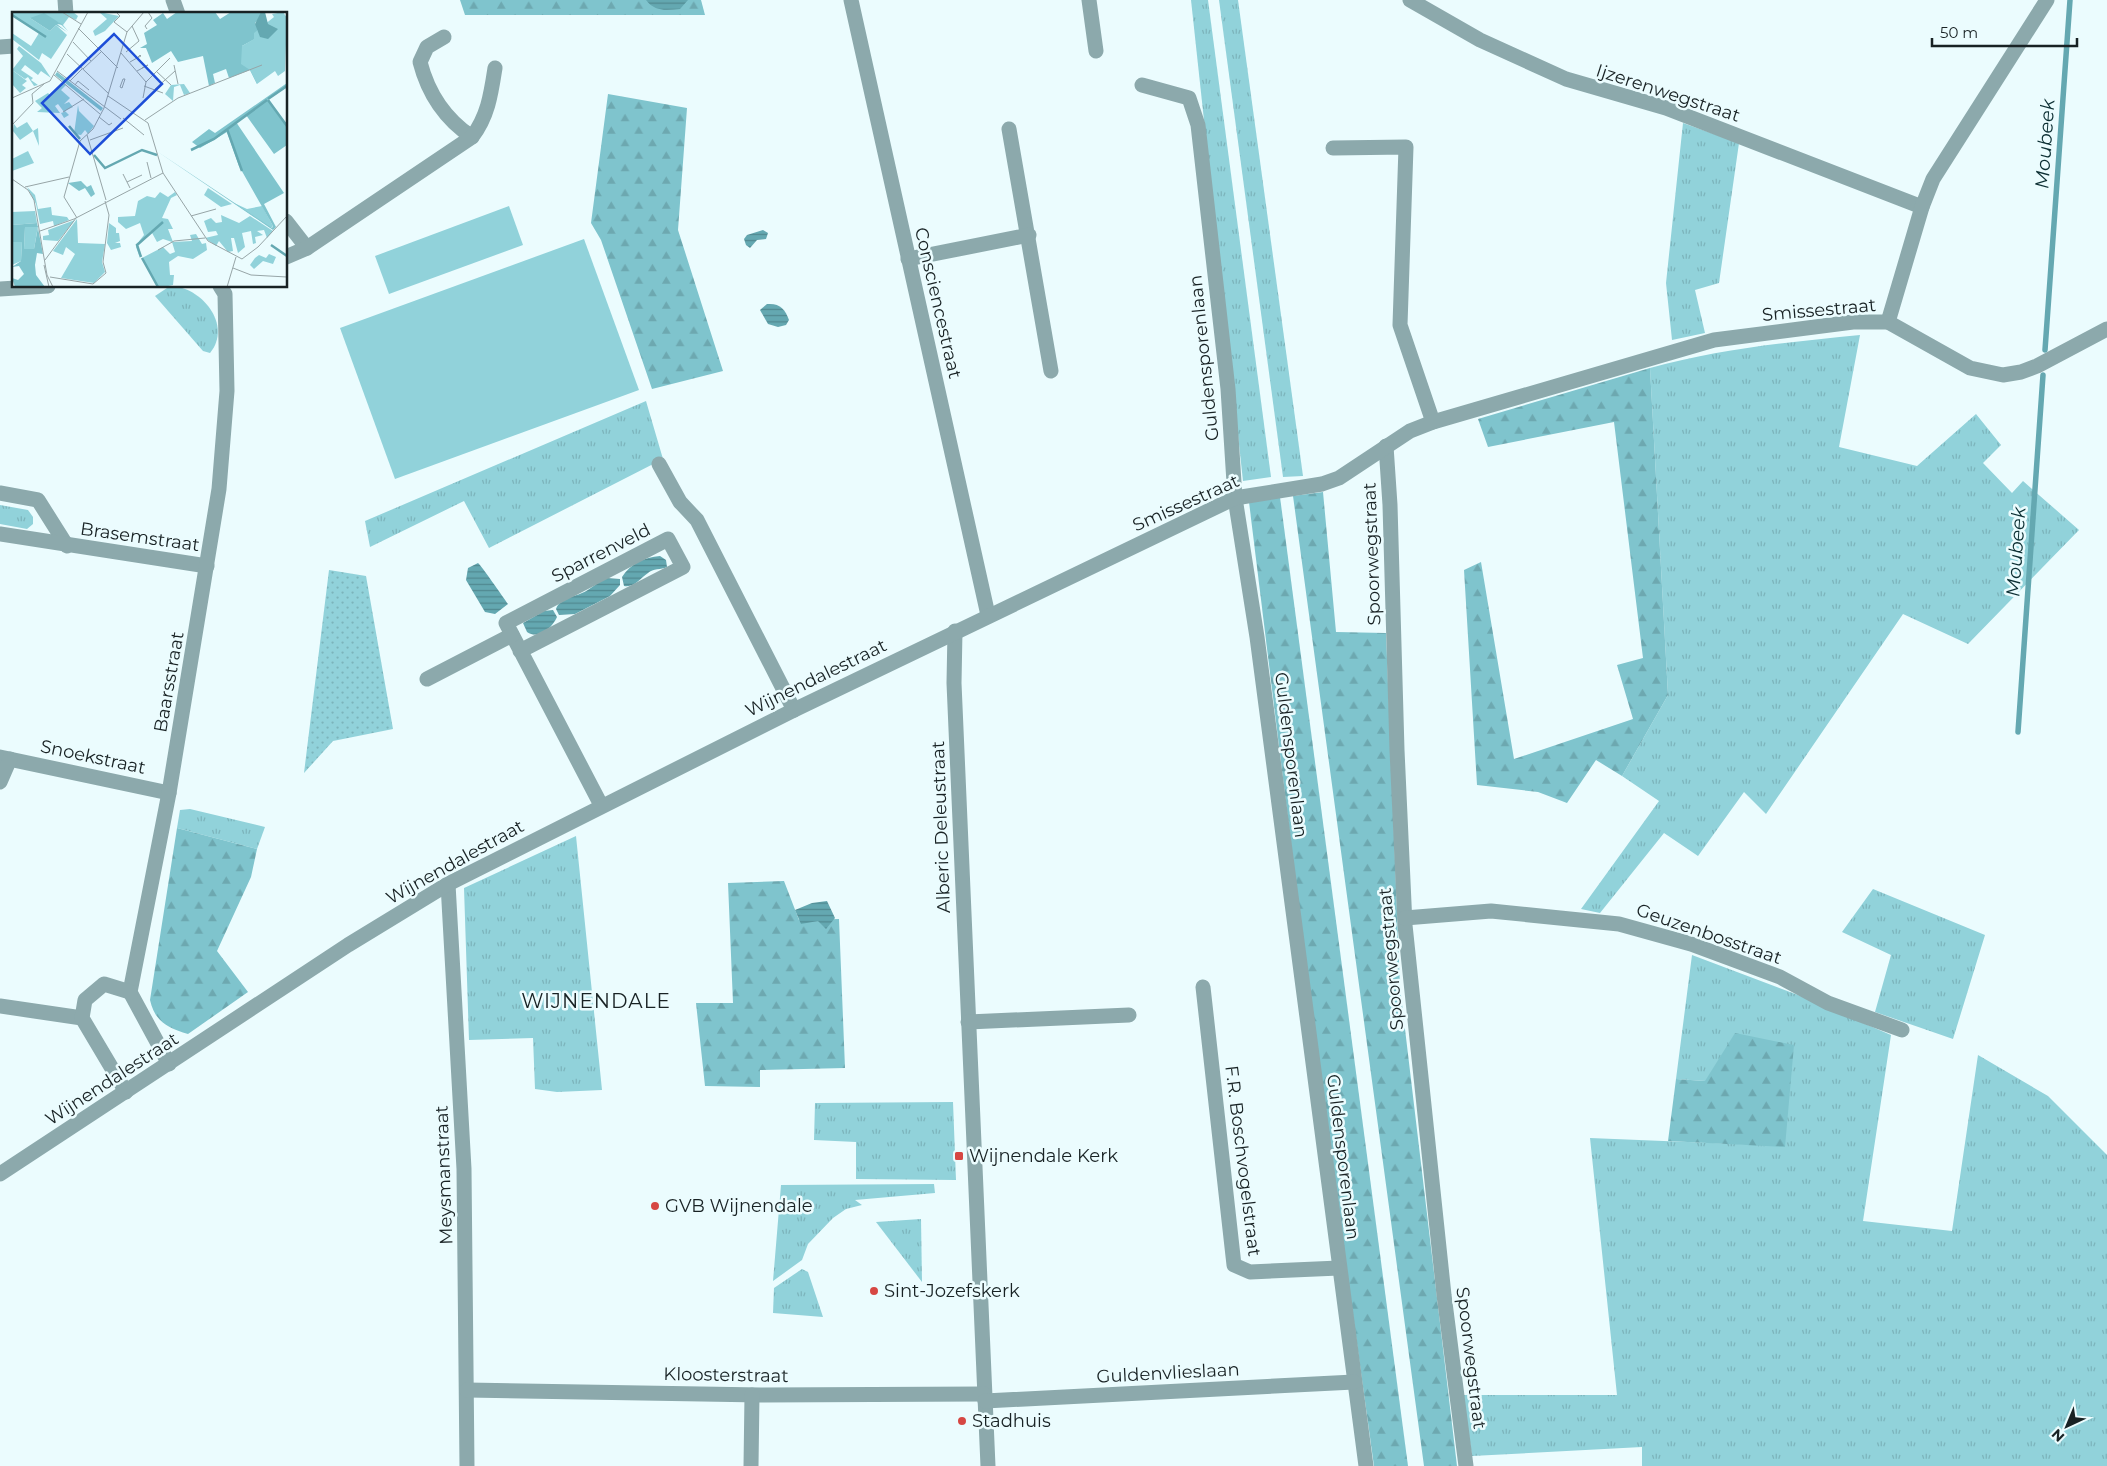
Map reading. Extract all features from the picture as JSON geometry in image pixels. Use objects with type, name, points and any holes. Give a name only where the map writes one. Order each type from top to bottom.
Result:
[{"type":"street","name":"Consciencestraat","points":[[851,0],[988,615]]},
{"type":"street","points":[[1089,0],[1096,51]]},
{"type":"street","name":"Ijzerenwegstraat","points":[[1410,0],[1478,39],[1566,79],[1666,108],[1922,206]]},
{"type":"street","name":"Smissestraat","points":[[956,631],[1239,496],[1322,484],[1340,478],[1410,431],[1433,422],[1714,340],[1853,322],[1888,322],[1922,206],[1933,179],[2048,0]]},
{"type":"street","points":[[444,38],[427,47],[420,62],[426,84],[457,127],[472,137]]},
{"type":"street","points":[[288,256],[306,248],[472,137],[481,124],[490,100],[495,68]]},
{"type":"street","name":"Guldensporenlaan","points":[[1142,85],[1189,98],[1198,126],[1239,496],[1366,1466]]},
{"type":"street","points":[[1009,128],[1051,371]]},
{"type":"street","points":[[1333,148],[1406,147],[1400,325],[1433,422]]},
{"type":"street","points":[[288,224],[306,248]]},
{"type":"street","points":[[908,259],[1029,235]]},
{"type":"street","points":[[0,289],[16,288]]},
{"type":"street","name":"Baarsstraat","points":[[130,992],[169,793],[208,566],[219,489],[227,391],[222,290]]},
{"type":"street","points":[[1888,322],[1970,368],[2003,375],[2021,372],[2037,366],[2107,329]]},
{"type":"street","name":"Spoorwegstraat","points":[[1386,446],[1390,505],[1397,750],[1405,918],[1444,1295],[1466,1466]]},
{"type":"street","points":[[659,464],[680,502],[697,520],[794,710]]},
{"type":"street","name":"Brasemstraat","points":[[0,493],[38,500],[67,546]]},
{"type":"street","name":"Brasemstraat","points":[[0,534],[67,546],[208,566]]},
{"type":"street","name":"Sparrenveld","points":[[512,635],[506,623],[668,539],[683,567],[520,651]]},
{"type":"street","name":"Wijnendalestraat","points":[[0,1174],[170,1064],[348,945],[448,884],[601,806],[956,631]]},
{"type":"street","name":"Alberic Deleustraat","points":[[956,631],[954,683],[988,1466]]},
{"type":"street","points":[[427,679],[512,635],[601,806]]},
{"type":"street","name":"Snoekstraat","points":[[0,782],[5,758],[169,793]]},
{"type":"street","name":"Meysmanstraat","points":[[448,884],[464,1168],[467,1466]]},
{"type":"street","name":"Geuzenbosstraat","points":[[1405,918],[1491,912],[1619,924],[1691,944],[1780,977],[1828,1003],[1902,1030]]},
{"type":"street","points":[[126,1092],[82,1018],[85,1000],[104,984],[130,992],[170,1064]]},
{"type":"street","name":"F.R. Boschvogelstraat","points":[[1203,987],[1234,1265],[1250,1272],[1339,1268]]},
{"type":"street","points":[[0,1006],[82,1018]]},
{"type":"street","points":[[968,1022],[1128,1015]]},
{"type":"street","name":"Guldenvlieslaan","points":[[984,1398],[1354,1382]]},
{"type":"street","name":"Kloosterstraat","points":[[467,1390],[984,1398]]},
{"type":"street","points":[[751,1466],[752,1395]]},
{"type":"green space","points":[[460,0],[701,0],[705,15],[465,15]]},
{"type":"green space","points":[[1191,0],[1208,0],[1271,477],[1243,481]]},
{"type":"green space","points":[[1219,0],[1238,0],[1303,476],[1283,477]]},
{"type":"green space","points":[[608,94],[687,108],[678,230],[723,371],[652,389],[601,240],[591,223]]},
{"type":"green space","points":[[1683,123],[1739,143],[1719,283],[1695,290],[1705,333],[1672,340],[1666,283]]},
{"type":"green space","points":[[509,206],[523,245],[389,294],[375,256]]},
{"type":"green space","points":[[584,239],[639,390],[395,479],[340,328]]},
{"type":"green space","points":[[167,288],[182,288],[202,300],[216,319],[218,331],[216,342],[210,353],[203,351],[155,296]]},
{"type":"green space","points":[[1860,335],[1839,447],[1917,466],[1976,414],[2001,445],[1983,463],[2012,493],[2023,481],[2079,530],[1968,644],[1903,614],[1766,814],[1744,792],[1698,856],[1664,833],[1600,913],[1581,909],[1659,801],[1622,776],[1668,695],[1650,368],[1728,351]]},
{"type":"green space","points":[[1650,368],[1668,695],[1622,776],[1596,760],[1567,803],[1538,792],[1477,785],[1464,570],[1481,562],[1514,759],[1633,719],[1617,665],[1643,658],[1614,422],[1488,447],[1478,419]]},
{"type":"green space","points":[[646,401],[663,459],[489,548],[464,501],[370,547],[365,521]]},
{"type":"green space","points":[[1323,492],[1336,632],[1386,633],[1400,987],[1457,1466],[1424,1466],[1293,496]]},
{"type":"green space","points":[[1280,497],[1408,1466],[1374,1466],[1318,1063],[1249,502]]},
{"type":"green space","points":[[0,505],[28,510],[33,517],[33,524],[27,529],[0,524]]},
{"type":"green space","points":[[329,570],[366,576],[393,729],[333,741],[304,773]]},
{"type":"green space","points":[[190,809],[265,827],[257,849],[177,828],[180,810]]},
{"type":"green space","points":[[177,828],[257,849],[251,877],[217,951],[248,992],[188,1034],[163,1023],[155,1014],[150,1000]]},
{"type":"green space","points":[[576,836],[602,1090],[557,1092],[535,1089],[533,1038],[469,1040],[464,888]]},
{"type":"green space","points":[[784,881],[799,920],[839,919],[845,1068],[760,1070],[760,1087],[705,1086],[696,1003],[733,1003],[728,883]]},
{"type":"green space","points":[[1873,889],[1985,935],[1953,1039],[1875,1012],[1891,955],[1842,932]]},
{"type":"green space","points":[[1692,955],[1798,995],[1891,1035],[1863,1221],[1952,1231],[1978,1055],[2048,1096],[2107,1155],[2107,1466],[1642,1466],[1642,1447],[1472,1456],[1463,1395],[1617,1395],[1590,1138],[1785,1146],[1705,1081],[1676,1079]]},
{"type":"green space","points":[[1735,1033],[1794,1045],[1785,1147],[1668,1141],[1676,1079],[1705,1081]]},
{"type":"green space","points":[[953,1102],[956,1180],[856,1179],[856,1142],[814,1140],[815,1103]]},
{"type":"green space","points":[[934,1184],[935,1193],[855,1200],[862,1205],[846,1209],[833,1218],[808,1244],[802,1260],[773,1281],[781,1185]]},
{"type":"green space","points":[[921,1219],[922,1282],[876,1222]]},
{"type":"green space","points":[[802,1269],[808,1272],[823,1317],[773,1313],[774,1288]]},
{"type":"shaded area","points":[[646,0],[688,0],[680,9],[665,10],[653,7]]},
{"type":"shaded area","points":[[763,230],[768,233],[766,239],[757,240],[750,248],[746,245],[744,239],[747,235]]},
{"type":"shaded area","points":[[767,304],[779,306],[784,310],[789,320],[786,325],[778,327],[768,324],[760,310]]},
{"type":"shaded area","points":[[660,556],[666,560],[667,567],[652,570],[631,586],[624,586],[622,577],[629,568],[648,558]]},
{"type":"shaded area","points":[[478,563],[508,604],[495,614],[485,612],[466,580],[468,568]]},
{"type":"shaded area","points":[[606,578],[620,579],[620,585],[610,596],[575,614],[559,615],[556,609],[560,602],[585,592]]},
{"type":"shaded area","points":[[553,610],[557,617],[545,632],[536,635],[527,632],[523,623],[544,611]]},
{"type":"shaded area","points":[[827,901],[835,918],[826,929],[818,921],[801,924],[795,910],[812,903]]},
{"type":"waterway","name":"Moubeek","points":[[2045,350],[2070,0]]},
{"type":"waterway","name":"Moubeek","points":[[2018,732],[2043,375]]},
{"type":"place","name":"Wijnendale Kerk","points":[[959,1156]]},
{"type":"place","name":"GVB Wijnendale","points":[[655,1206]]},
{"type":"place","name":"Sint-Jozefskerk","points":[[874,1291]]},
{"type":"place","name":"Stadhuis","points":[[962,1421]]},
{"type":"district","name":"WIJNENDALE","points":[[596,1001]]}]
